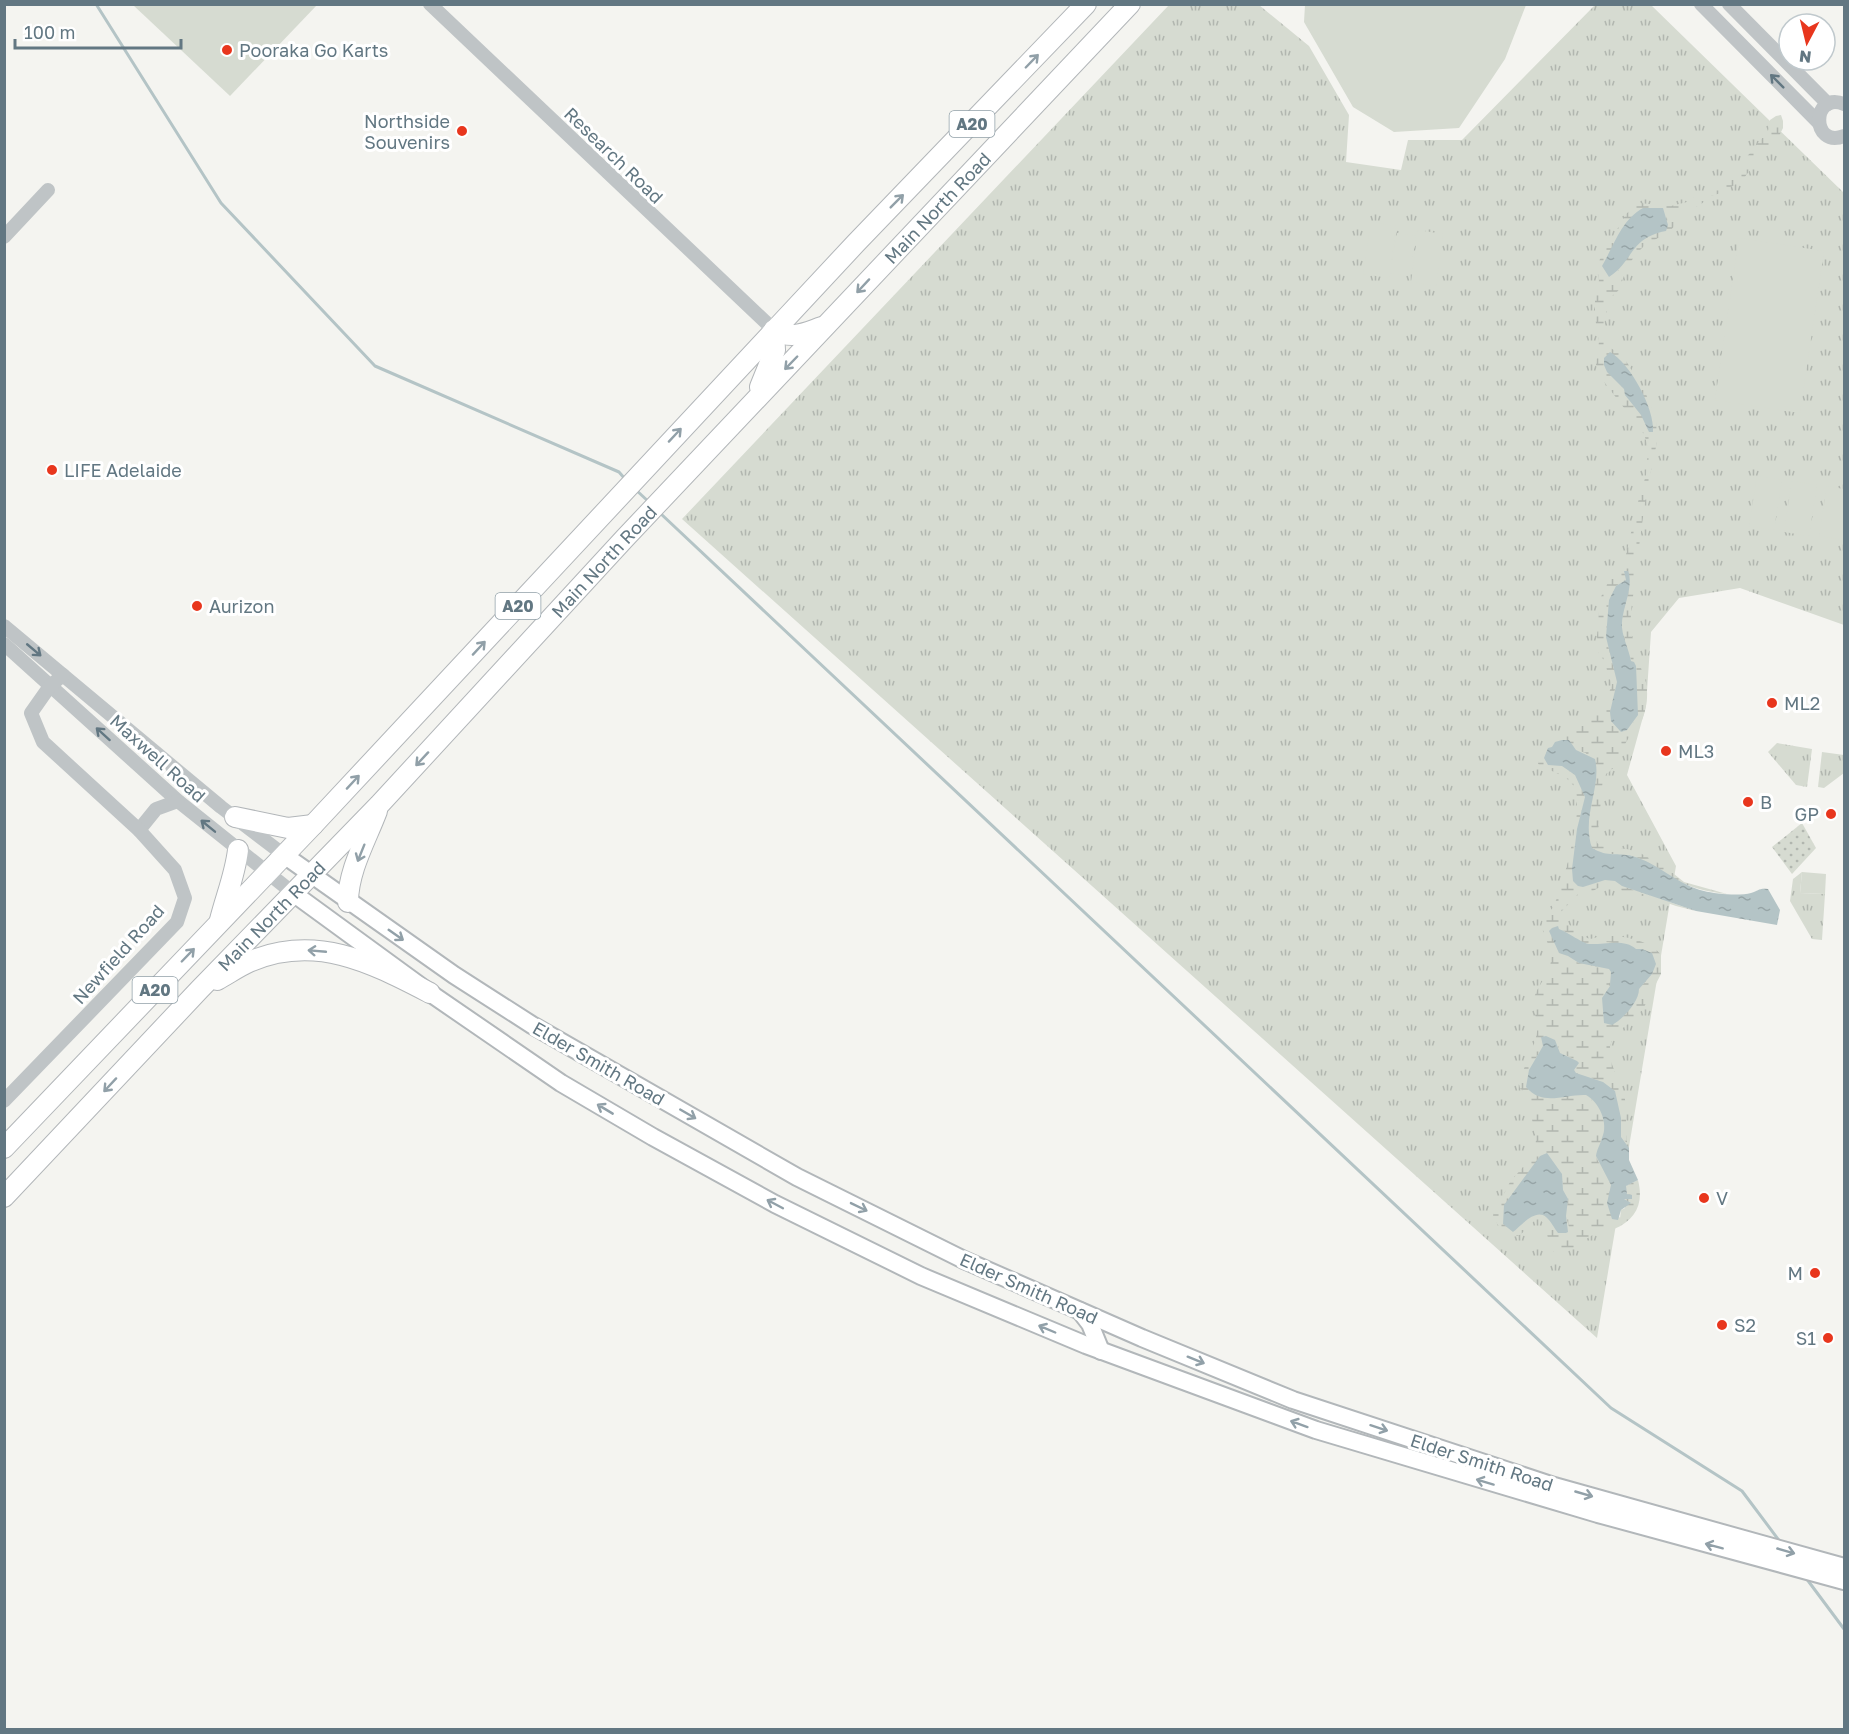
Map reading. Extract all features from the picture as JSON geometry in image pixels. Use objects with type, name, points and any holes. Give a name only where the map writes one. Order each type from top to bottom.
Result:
[{"type":"highway","name":"Main North Road","points":[[4,1148],[267,874],[629,484],[1086,4]]},
{"type":"highway","name":"Main North Road","points":[[4,1197],[199,990],[379,806],[755,400],[1130,4]]},
{"type":"highway","points":[[774,330],[784,336],[791,336],[826,326]]},
{"type":"highway","points":[[755,400],[775,350],[774,330]]},
{"type":"highway","points":[[348,902],[348,891],[354,870],[379,806]]},
{"type":"highway","points":[[235,817],[288,828],[313,825]]},
{"type":"highway","points":[[219,922],[234,874],[238,850]]},
{"type":"highway","points":[[199,990],[249,962],[275,954],[304,949],[348,955],[381,968],[430,993]]},
{"type":"main road","name":"Elder Smith Road","points":[[284,855],[454,975],[532,1024],[797,1177],[964,1260],[1142,1338],[1293,1400],[1554,1486],[1845,1567]]},
{"type":"main road","name":"Elder Smith Road","points":[[293,893],[430,993],[561,1083],[775,1204],[921,1276],[1101,1351],[1316,1430],[1535,1496],[1845,1581]]},
{"type":"main road","points":[[1080,1311],[1090,1324],[1101,1351],[1116,1343],[1142,1338]]},
{"type":"street","name":"Research Road","points":[[430,4],[774,330]]},
{"type":"street","points":[[1701,4],[1819,123],[1824,133],[1841,138]]},
{"type":"street","points":[[1729,4],[1838,101],[1820,112],[1819,123]]},
{"type":"street","points":[[4,237],[48,190]]},
{"type":"street","name":"Maxwell Road","points":[[4,626],[284,855]]},
{"type":"street","name":"Maxwell Road","points":[[4,644],[178,801],[293,893]]},
{"type":"street","points":[[50,686],[63,675]]},
{"type":"street","name":"Newfield Road","points":[[4,1101],[177,922],[185,898],[175,870],[139,830],[43,742],[31,713],[50,686]]},
{"type":"street","points":[[132,760],[147,744]]},
{"type":"street","points":[[139,830],[156,809],[178,801]]},
{"type":"green space","points":[[1305,4],[1526,5],[1505,59],[1459,128],[1394,132],[1353,107],[1304,22]]},
{"type":"green space","name":"Pooraka Go Karts","points":[[133,5],[317,5],[230,96]]},
{"type":"green space","points":[[1169,5],[1259,5],[1309,46],[1349,115],[1346,162],[1401,170],[1408,140],[1462,140],[1595,5],[1651,5],[1844,193],[1844,625],[1740,588],[1679,598],[1651,632],[1646,706],[1627,775],[1676,866],[1597,1338],[682,519]]},
{"type":"green space","points":[[1781,115],[1783,121],[1783,128],[1778,138],[1744,178],[1724,192],[1711,196],[1700,205],[1678,216],[1676,224],[1670,231],[1644,246],[1635,255],[1626,270],[1619,290],[1611,297],[1605,318],[1604,329],[1608,347],[1618,352],[1626,361],[1646,394],[1656,420],[1657,442],[1634,566],[1635,589],[1630,629],[1645,680],[1646,704],[1642,720],[1628,739],[1616,764],[1603,777],[1597,843],[1640,853],[1664,866],[1684,882],[1727,894],[1706,891],[1686,884],[1638,858],[1603,853],[1592,848],[1588,838],[1587,820],[1592,794],[1586,753],[1576,750],[1569,740],[1555,744],[1552,748],[1562,766],[1575,775],[1585,797],[1577,829],[1583,887],[1603,881],[1612,881],[1696,911],[1650,897],[1627,893],[1613,887],[1598,888],[1588,894],[1579,893],[1558,915],[1579,934],[1587,938],[1617,936],[1650,945],[1661,955],[1661,974],[1643,1009],[1616,1034],[1610,1045],[1610,1059],[1625,1099],[1627,1143],[1621,1137],[1603,1082],[1576,1073],[1574,1070],[1578,1065],[1572,1058],[1560,1053],[1557,1044],[1543,1046],[1529,1070],[1577,1096],[1586,1095],[1598,1107],[1604,1120],[1604,1131],[1596,1156],[1609,1181],[1608,1196],[1620,1218],[1621,1210],[1625,1208],[1623,1199],[1632,1199],[1627,1194],[1625,1186],[1638,1180],[1640,1188],[1639,1203],[1628,1221],[1612,1230],[1596,1233],[1572,1249],[1555,1253],[1551,1248],[1546,1225],[1541,1221],[1536,1220],[1522,1233],[1513,1237],[1502,1230],[1493,1215],[1510,1182],[1535,1150],[1536,1140],[1531,1114],[1533,1105],[1519,1084],[1537,1032],[1535,995],[1550,965],[1551,954],[1542,924],[1554,905],[1563,881],[1575,829],[1577,799],[1575,789],[1569,780],[1538,764],[1547,744],[1604,705],[1612,685],[1603,659],[1598,652],[1600,599],[1608,582],[1623,568],[1646,475],[1648,447],[1644,434],[1598,374],[1596,364],[1599,342],[1595,317],[1595,290],[1599,281],[1597,269],[1600,259],[1626,214],[1639,203],[1671,206],[1687,202],[1736,170],[1768,131],[1770,120]],"holes":[[[1643,208],[1666,211],[1668,225],[1635,246],[1618,271],[1602,266]],[[1624,571],[1627,571],[1629,584],[1622,629],[1631,659],[1636,666],[1636,720],[1630,725],[1611,721],[1610,707],[1617,682],[1606,637],[1609,601],[1616,586],[1626,579]],[[1558,927],[1586,944],[1608,942],[1641,951],[1653,956],[1656,964],[1652,974],[1639,989],[1639,996],[1604,1023],[1602,1000],[1611,980],[1609,969],[1579,963],[1563,955]],[[1562,1174],[1563,1190],[1568,1199],[1566,1216],[1569,1227],[1555,1230],[1540,1214],[1517,1227]]]},
{"type":"green space","points":[[1371,222],[1396,226],[1391,266],[1397,233],[1416,236],[1409,276],[1390,273],[1389,278],[1363,274]]},
{"type":"green space","points":[[1418,230],[1443,234],[1436,286],[1411,282]]},
{"type":"green space","points":[[1739,238],[1824,251],[1800,413],[1715,400]]},
{"type":"green space","points":[[1757,476],[1782,480],[1774,530],[1749,526]]},
{"type":"green space","points":[[1792,481],[1817,485],[1809,536],[1784,532]]},
{"type":"green space","points":[[1827,486],[1844,489],[1844,540],[1819,536]]},
{"type":"green space","points":[[1777,743],[1812,749],[1807,787],[1796,785],[1768,752]]},
{"type":"green space","points":[[1822,752],[1844,755],[1844,773],[1824,788],[1818,787]]},
{"type":"green space","points":[[1802,823],[1816,848],[1792,874],[1772,847]]},
{"type":"green space","points":[[1802,872],[1800,893],[1825,894],[1822,940],[1812,939],[1790,901],[1793,879]]},
{"type":"green space","points":[[1802,872],[1826,874],[1825,894],[1800,893]]},
{"type":"water","points":[[1643,208],[1663,208],[1668,225],[1666,231],[1654,234],[1638,244],[1617,271],[1609,277],[1602,266],[1624,226],[1635,213]]},
{"type":"water","points":[[1610,352],[1633,376],[1646,399],[1653,422],[1653,432],[1649,432],[1641,415],[1625,395],[1624,389],[1607,372],[1604,358]]},
{"type":"water","points":[[1624,571],[1628,571],[1630,583],[1622,628],[1631,661],[1636,666],[1638,715],[1627,730],[1621,732],[1611,721],[1610,712],[1617,682],[1606,637],[1609,600],[1616,586],[1626,580]]},
{"type":"water","points":[[1562,740],[1569,740],[1576,750],[1595,759],[1596,780],[1589,825],[1592,848],[1603,853],[1641,859],[1685,884],[1704,891],[1741,894],[1768,889],[1780,910],[1777,925],[1696,911],[1622,886],[1615,881],[1605,880],[1583,887],[1578,886],[1573,881],[1572,869],[1577,829],[1585,797],[1575,775],[1562,766],[1548,765],[1544,758],[1548,748]]},
{"type":"water","points":[[1558,926],[1559,929],[1587,943],[1620,943],[1652,953],[1656,964],[1652,974],[1639,989],[1630,1010],[1612,1025],[1604,1023],[1602,998],[1610,986],[1611,972],[1609,969],[1579,963],[1559,953],[1549,931]]},
{"type":"water","points":[[1546,1036],[1555,1040],[1560,1053],[1579,1063],[1574,1070],[1576,1073],[1603,1082],[1615,1091],[1621,1118],[1621,1137],[1629,1148],[1629,1160],[1638,1180],[1626,1186],[1627,1194],[1632,1195],[1632,1199],[1624,1199],[1631,1203],[1621,1210],[1618,1220],[1612,1219],[1607,1203],[1611,1185],[1596,1156],[1604,1132],[1599,1108],[1586,1095],[1539,1097],[1526,1087],[1529,1070],[1543,1046],[1541,1037]]},
{"type":"water","points":[[1547,1153],[1562,1174],[1563,1190],[1568,1199],[1566,1216],[1568,1232],[1558,1233],[1546,1217],[1537,1215],[1528,1219],[1513,1232],[1503,1224],[1504,1205],[1540,1156]]},
{"type":"waterway","points":[[96,4],[221,203],[375,366],[619,472],[625,479]]},
{"type":"waterway","points":[[636,490],[649,502]]},
{"type":"waterway","points":[[660,513],[1611,1408],[1742,1491],[1781,1543]]},
{"type":"waterway","points":[[1806,1578],[1844,1629]]},
{"type":"place","name":"Pooraka Go Karts","points":[[227,50]]},
{"type":"place","name":"Northside Souvenirs","points":[[462,131]]},
{"type":"place","name":"LIFE Adelaide","points":[[52,470]]},
{"type":"place","name":"Aurizon","points":[[197,606]]},
{"type":"place","name":"ML2","points":[[1772,703]]},
{"type":"place","name":"ML3","points":[[1666,751]]},
{"type":"place","name":"B","points":[[1748,802]]},
{"type":"place","name":"GP","points":[[1831,814]]},
{"type":"place","name":"V","points":[[1704,1198]]},
{"type":"place","name":"M","points":[[1815,1273]]},
{"type":"place","name":"S2","points":[[1722,1325]]},
{"type":"place","name":"S1","points":[[1828,1338]]}]
